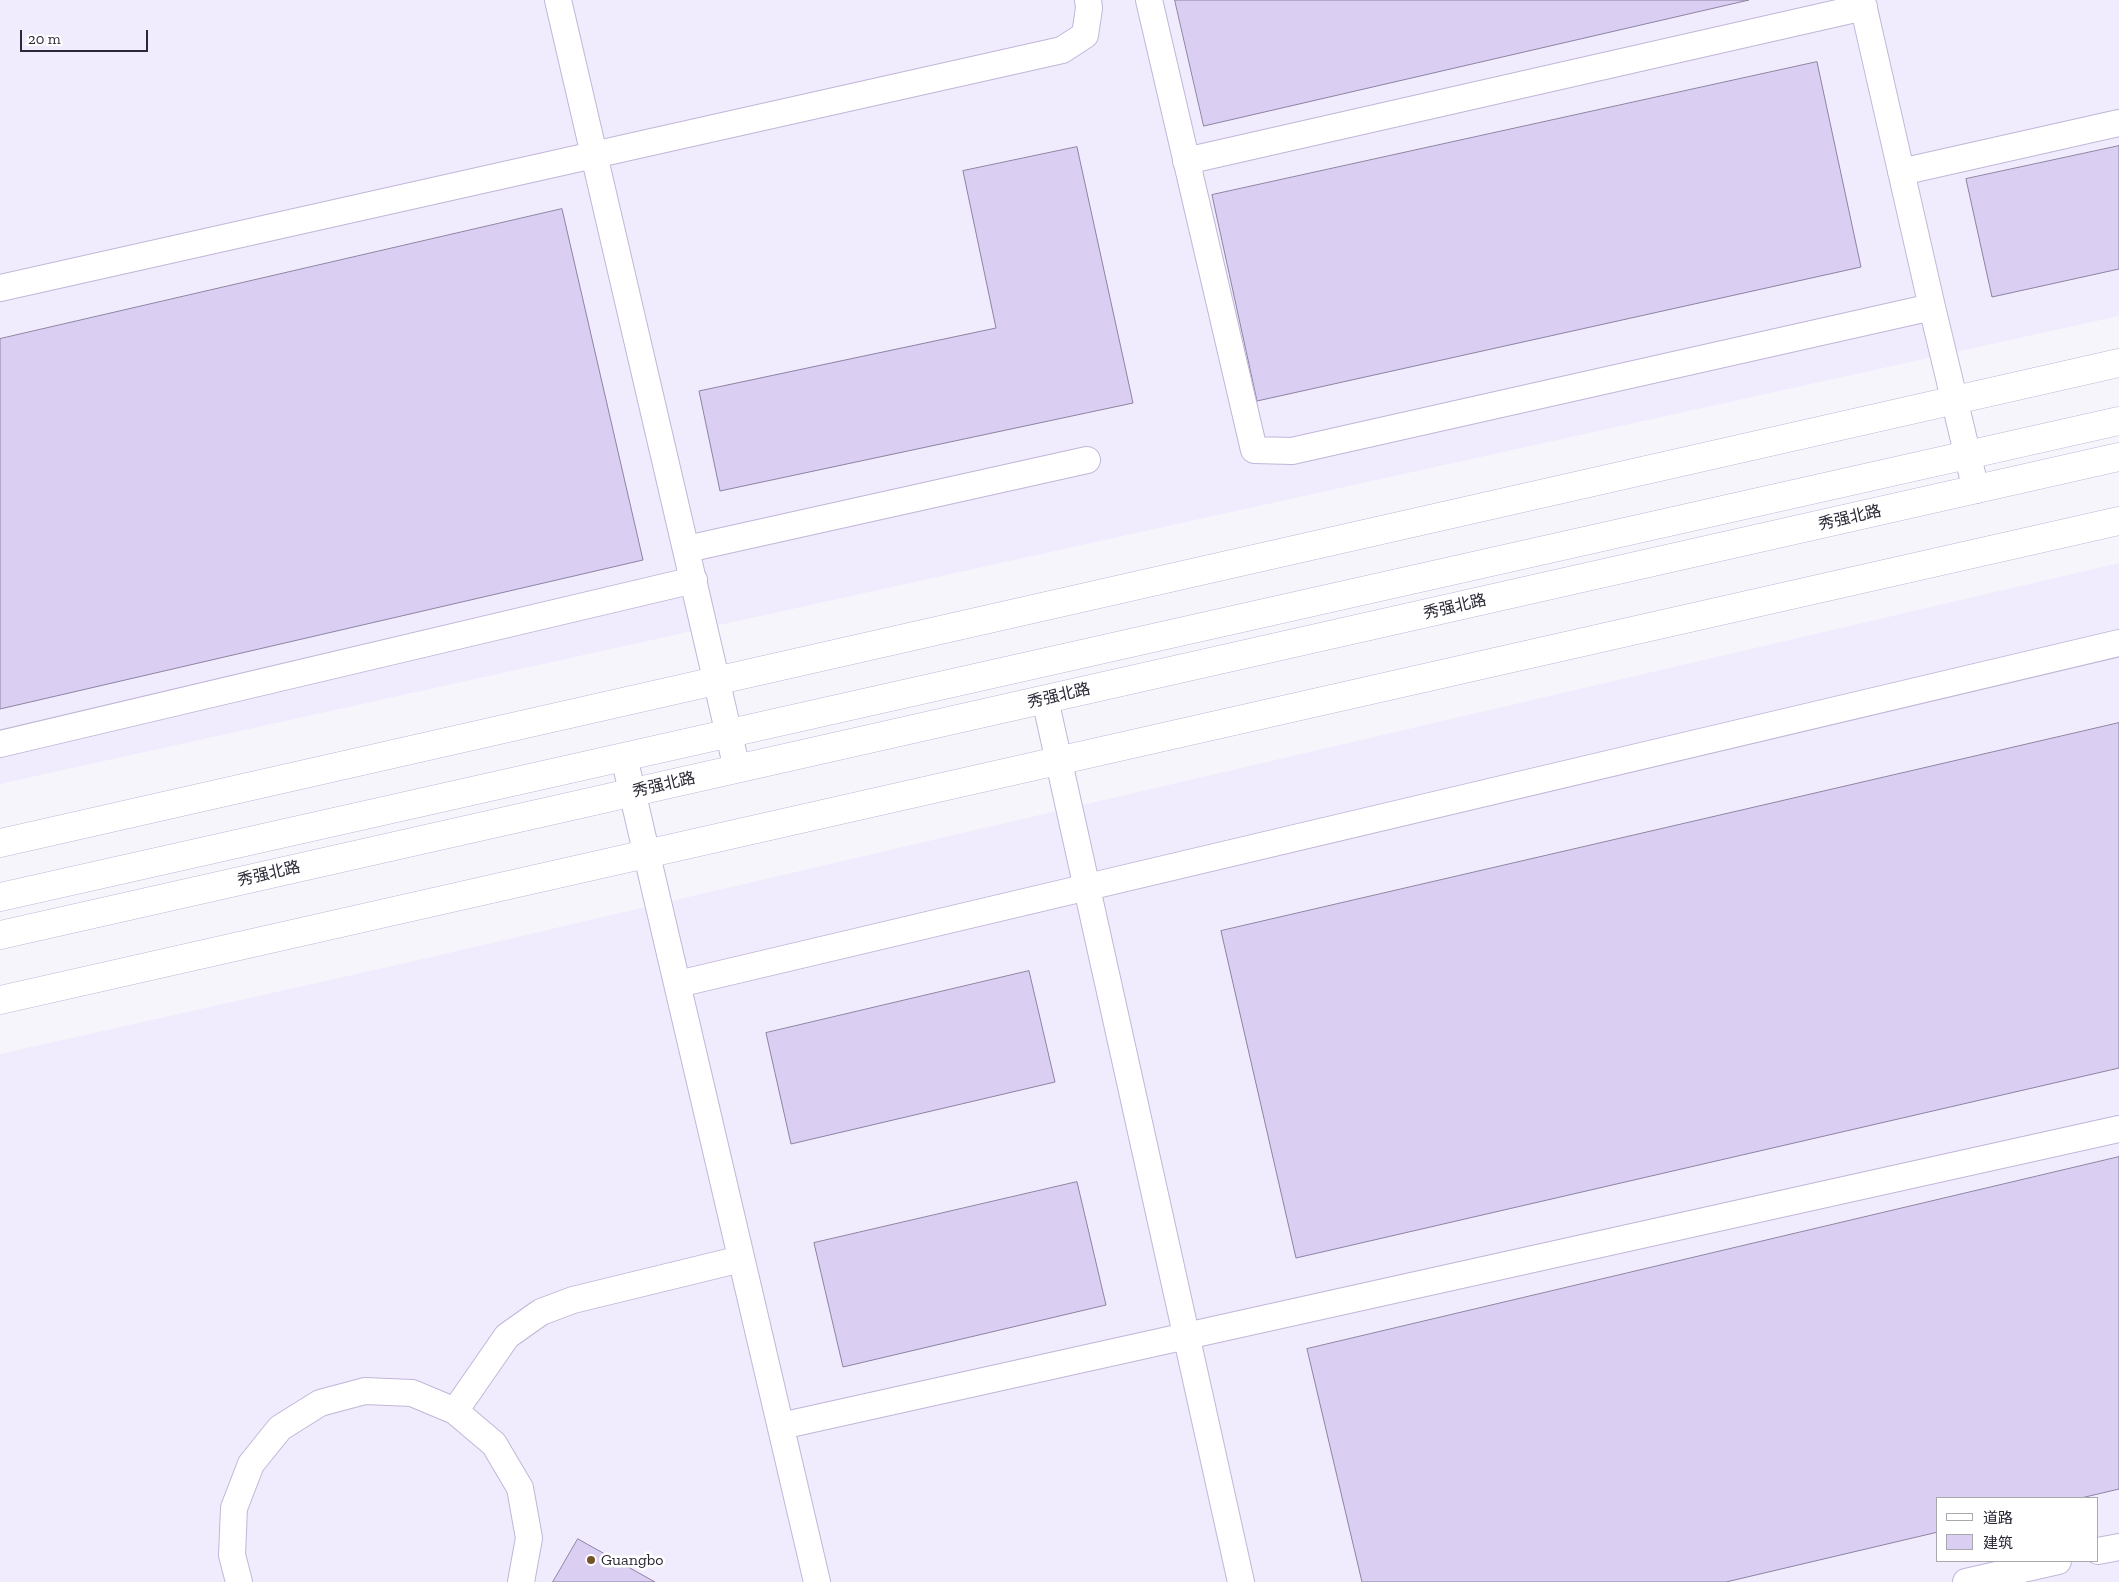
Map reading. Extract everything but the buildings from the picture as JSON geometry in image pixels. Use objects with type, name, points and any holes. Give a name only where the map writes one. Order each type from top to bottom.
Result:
[{"type":"street","points":[[0,843],[2119,363]]},
{"type":"street","points":[[0,897],[2119,421]]},
{"type":"street","name":"秀强北路","points":[[0,935],[2119,457]]},
{"type":"street","points":[[0,1000],[2119,521]]},
{"type":"lane","points":[[558,0],[737,769]]},
{"type":"lane","points":[[0,288],[1062,50],[1085,35],[1089,8],[1088,0]]},
{"type":"lane","points":[[1149,0],[1254,450],[1292,451],[1932,307]]},
{"type":"lane","points":[[1186,161],[1863,3],[1976,490]]},
{"type":"lane","points":[[1901,172],[2119,123]]},
{"type":"lane","points":[[687,549],[1087,460]]},
{"type":"lane","points":[[0,744],[694,580]]},
{"type":"lane","points":[[678,984],[2119,643]]},
{"type":"lane","points":[[1045,700],[1060,760],[1241,1582]]},
{"type":"lane","points":[[624,757],[817,1582]]},
{"type":"lane","points":[[781,1426],[2119,1129]]},
{"type":"lane","points":[[455,1411],[507,1336],[541,1312],[573,1300],[741,1259]]},
{"type":"lane","points":[[239,1582],[232,1555],[234,1508],[251,1464],[280,1428],[320,1403],[365,1391],[412,1393],[455,1411],[494,1444],[520,1488],[529,1538],[521,1582]]},
{"type":"lane","points":[[2099,1552],[2119,1546]]},
{"type":"lane","points":[[1966,1582],[2054,1562]]},
{"type":"shaded area","points":[[0,0],[2119,0],[2119,316],[0,784]]},
{"type":"shaded area","points":[[2119,563],[2119,1582],[0,1582],[0,1054],[414,961]]},
{"type":"place","name":"Guangbo","points":[[591,1560]]}]
